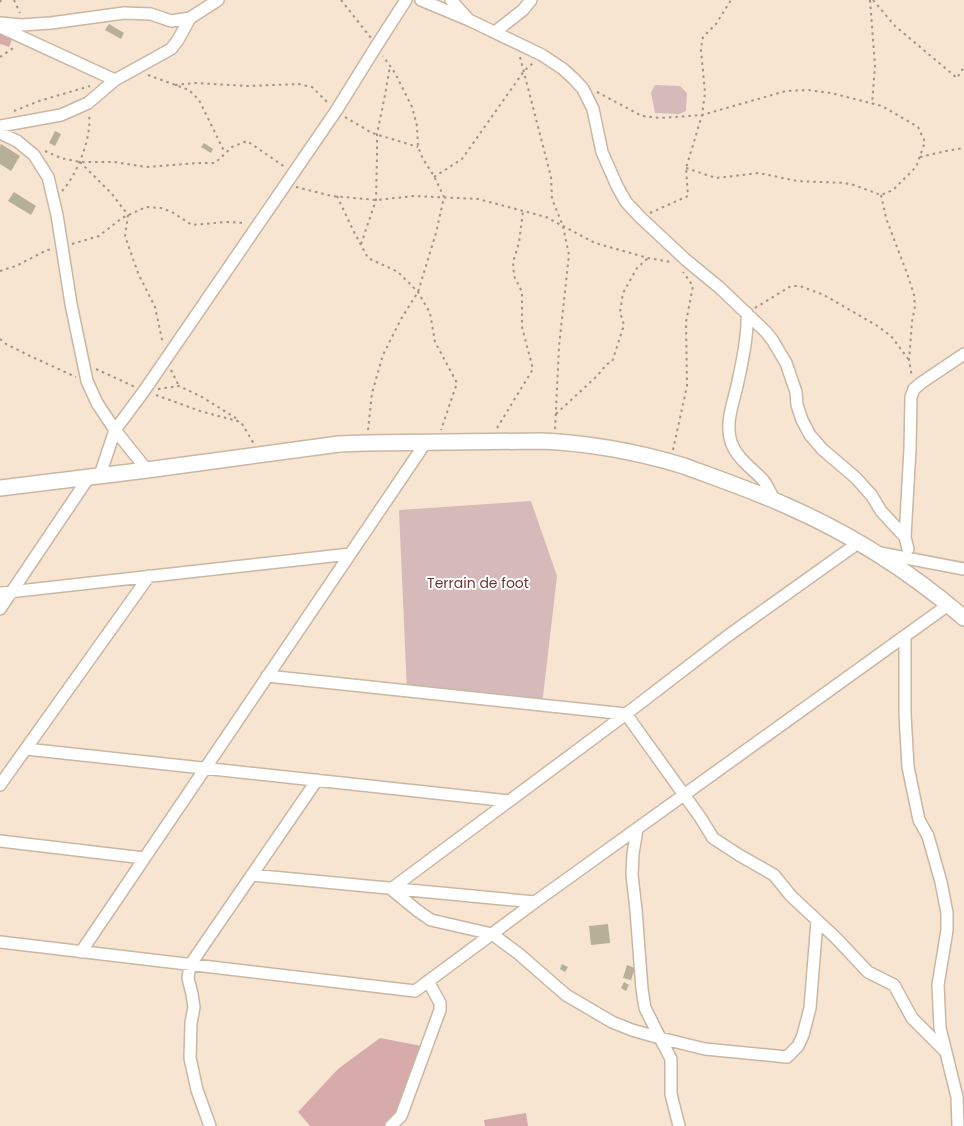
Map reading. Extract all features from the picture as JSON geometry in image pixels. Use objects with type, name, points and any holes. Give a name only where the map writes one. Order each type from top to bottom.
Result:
[{"type":"main road","points":[[0,488],[340,444],[489,441],[555,442],[608,448],[684,466],[774,500],[874,552],[964,618]]},
{"type":"street","points":[[0,23],[21,25],[51,23],[124,13],[151,14],[171,21],[190,18],[218,0]]},
{"type":"street","points":[[0,609],[6,593],[94,476],[114,430],[166,359],[336,111],[406,0]]},
{"type":"street","points":[[421,0],[469,20],[542,55],[563,69],[575,80],[583,89],[593,109],[602,152],[626,202],[684,265],[707,276],[747,313],[773,341],[786,363],[796,392],[797,405],[802,420],[810,434],[822,449],[856,478],[872,496],[881,511],[905,537]]},
{"type":"street","points":[[451,0],[469,20]]},
{"type":"street","points":[[495,32],[523,10],[531,0]]},
{"type":"street","points":[[0,126],[61,114],[88,102],[114,80],[171,49],[190,18]]},
{"type":"street","points":[[0,27],[114,80]]},
{"type":"street","points":[[0,132],[17,141],[34,155],[48,177],[86,381],[114,430],[147,470]]},
{"type":"street","points":[[747,313],[742,360],[729,419],[729,435],[735,450],[763,480],[774,500]]},
{"type":"street","points":[[908,549],[905,537],[911,397],[914,389],[964,354]]},
{"type":"street","points":[[80,952],[350,554],[431,442]]},
{"type":"street","points":[[391,888],[626,714],[728,635],[858,543]]},
{"type":"street","points":[[874,552],[964,569]]},
{"type":"street","points":[[6,593],[350,554]]},
{"type":"street","points":[[0,785],[149,576]]},
{"type":"street","points":[[0,942],[415,991],[535,902],[948,605]]},
{"type":"street","points":[[905,636],[905,714],[908,767],[919,820],[928,836],[941,882],[947,913],[947,930],[938,985],[940,1028],[957,1097],[958,1126]]},
{"type":"street","points":[[267,676],[626,714],[713,838],[774,875],[790,896],[836,938],[868,972],[894,985],[912,1018],[946,1052]]},
{"type":"street","points":[[26,749],[509,801]]},
{"type":"street","points":[[210,1126],[197,1090],[190,1058],[191,1023],[194,1007],[188,978],[190,965],[317,780]]},
{"type":"street","points":[[637,829],[632,875],[642,989],[645,1008],[671,1058],[671,1094],[679,1126]]},
{"type":"street","points":[[0,841],[144,858]]},
{"type":"street","points":[[252,875],[535,902]]},
{"type":"street","points":[[391,888],[431,920],[492,934],[519,954],[566,995],[612,1022],[632,1030],[705,1049],[787,1058],[798,1046],[810,1008],[817,921]]},
{"type":"street","points":[[391,1126],[401,1116],[440,1010],[440,1003],[428,981]]},
{"type":"path","points":[[341,0],[390,66],[412,107],[417,126],[418,147],[444,198],[436,233],[418,292],[401,319],[383,355],[372,393],[366,443]]},
{"type":"path","points":[[640,217],[688,196],[686,168],[702,114],[705,93],[702,63],[703,37],[719,19],[731,0]]},
{"type":"path","points":[[871,0],[875,66],[872,104]]},
{"type":"path","points":[[871,0],[895,26],[957,78],[964,68]]},
{"type":"path","points":[[517,44],[551,177],[552,198],[563,226],[569,255],[559,346],[555,442]]},
{"type":"path","points":[[434,177],[462,159],[524,71],[542,55]]},
{"type":"path","points":[[361,244],[376,200],[376,134],[386,95],[390,66]]},
{"type":"path","points":[[130,73],[152,76],[189,90],[199,100],[225,154]]},
{"type":"path","points":[[8,116],[16,110],[39,101],[114,80]]},
{"type":"path","points":[[575,80],[642,116],[660,118],[702,114],[786,91],[808,90],[831,93],[882,106],[918,127],[925,142],[916,167],[893,190],[881,195],[846,183],[797,180],[759,173],[716,178],[686,168]]},
{"type":"path","points":[[175,85],[195,83],[247,86],[298,84],[312,87],[336,111],[372,133],[418,147]]},
{"type":"path","points":[[53,201],[67,186],[80,162],[90,120],[88,102]]},
{"type":"path","points":[[44,151],[61,158],[80,162],[114,162],[146,167],[215,163],[232,147],[247,142],[294,172]]},
{"type":"path","points":[[919,158],[964,148]]},
{"type":"path","points":[[80,162],[112,194],[128,216],[125,236],[138,273],[155,307],[166,359],[179,386]]},
{"type":"path","points":[[286,184],[337,196],[376,200],[415,196],[478,199],[546,217],[595,243],[648,258],[684,265],[693,286],[686,322],[687,386],[670,462]]},
{"type":"path","points":[[881,195],[886,218],[914,295],[915,306],[909,360],[914,389]]},
{"type":"path","points":[[337,196],[368,258],[398,272],[418,292],[430,313],[435,342],[457,383],[431,442]]},
{"type":"path","points":[[0,271],[16,266],[46,250],[62,248],[99,236],[122,218],[146,207],[161,208],[172,212],[192,225],[226,222],[258,224]]},
{"type":"path","points":[[489,441],[533,369],[522,327],[522,292],[514,276],[513,262],[519,242],[523,211]]},
{"type":"path","points":[[556,414],[597,376],[607,364],[612,362],[624,324],[620,312],[623,293],[637,268],[648,258]]},
{"type":"path","points":[[747,313],[791,286],[800,286],[824,295],[876,325],[891,336],[909,360]]},
{"type":"path","points":[[0,339],[28,355],[86,381]]},
{"type":"path","points":[[82,359],[94,368],[144,390],[200,411],[241,422]]},
{"type":"path","points":[[144,390],[179,386],[202,397],[241,422],[260,455]]},
{"type":"green space","points":[[655,85],[680,86],[687,93],[686,111],[679,114],[655,113],[651,93]]},
{"type":"green space","name":"Terrain de foot","points":[[531,501],[557,576],[542,705],[407,691],[399,510]]},
{"type":"shaded area","points":[[0,27],[14,33],[9,47],[0,45]]},
{"type":"shaded area","points":[[380,1038],[427,1047],[391,1126],[310,1126],[298,1112],[338,1069]]},
{"type":"shaded area","points":[[526,1113],[528,1126],[485,1126],[484,1120]]},
{"type":"building","points":[[109,24],[124,33],[121,39],[105,30]]},
{"type":"building","points":[[55,131],[61,134],[55,146],[49,143]]},
{"type":"building","points":[[204,143],[213,149],[211,153],[201,147]]},
{"type":"building","points":[[1,144],[20,156],[11,171],[0,164]]},
{"type":"building","points":[[14,192],[36,206],[31,215],[8,201]]},
{"type":"building","points":[[608,924],[610,943],[591,945],[589,926]]},
{"type":"building","points":[[562,964],[568,967],[565,972],[560,969]]},
{"type":"building","points":[[627,965],[635,968],[631,980],[623,978]]},
{"type":"building","points":[[624,982],[629,985],[626,991],[621,988]]}]
